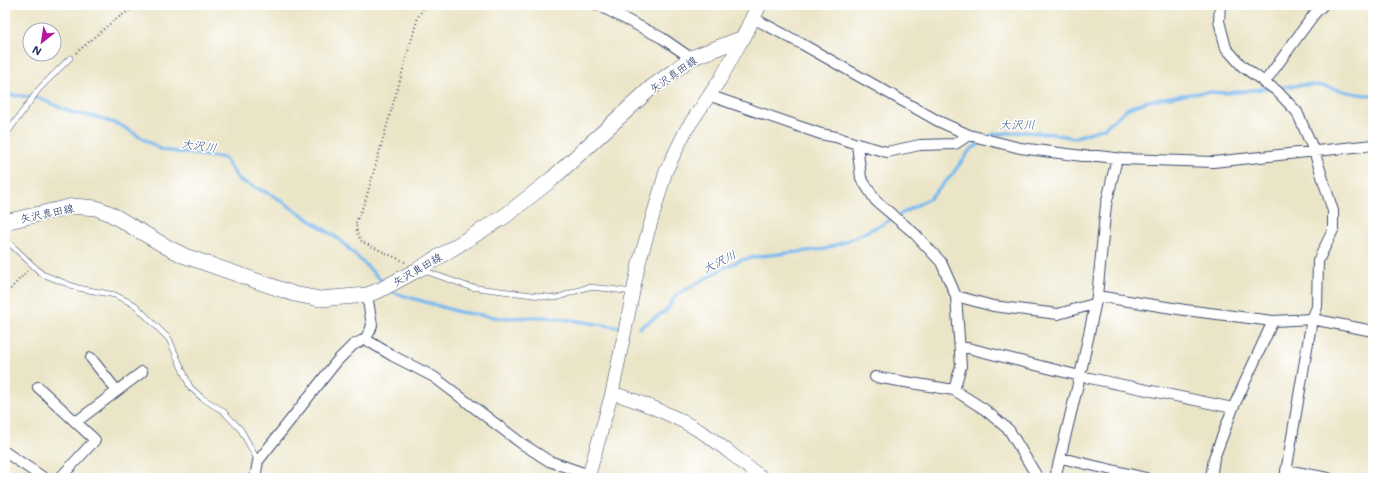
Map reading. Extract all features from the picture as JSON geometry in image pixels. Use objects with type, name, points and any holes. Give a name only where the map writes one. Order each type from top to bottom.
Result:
[{"type":"main road","points":[[743,38],[756,11]]},
{"type":"main road","name":"矢沢真田線","points":[[5,222],[72,206],[96,208],[109,213],[167,248],[184,256],[294,294],[320,299],[367,295],[380,290],[419,269],[505,216],[552,179],[652,87],[691,58],[743,38]]},
{"type":"street","points":[[598,5],[662,38],[691,58]]},
{"type":"street","points":[[1220,5],[1219,21],[1226,48],[1242,66],[1277,91],[1297,112],[1314,151],[1333,211],[1333,230],[1318,261],[1317,307],[1312,319],[1285,474],[1328,478]]},
{"type":"street","points":[[1264,83],[1315,13],[1323,5]]},
{"type":"street","points":[[756,11],[802,44],[913,107],[969,135],[1020,148],[1083,156],[1123,159],[1213,162],[1373,145]]},
{"type":"street","points":[[365,339],[393,356],[434,377],[549,461],[589,477],[612,393],[639,263],[666,171],[686,130],[708,95],[721,78],[743,38]]},
{"type":"street","points":[[708,95],[821,134],[887,152],[920,146],[955,144],[969,135]]},
{"type":"street","points":[[857,144],[861,178],[876,201],[914,233],[941,262],[956,296],[960,366],[954,390]]},
{"type":"street","points":[[1055,478],[1080,376],[1095,300],[1106,205],[1117,158]]},
{"type":"street","points":[[255,478],[258,460],[337,361],[353,346],[365,339],[370,331],[372,325],[367,295]]},
{"type":"street","points":[[956,296],[993,306],[1058,314],[1095,300],[1273,321],[1312,319],[1373,331]]},
{"type":"street","points":[[1211,478],[1214,458],[1233,408],[1273,321]]},
{"type":"street","points":[[960,346],[1080,376],[1233,408]]},
{"type":"street","points":[[91,358],[117,391]]},
{"type":"street","points":[[76,422],[142,372]]},
{"type":"street","points":[[875,377],[954,390],[984,409],[1009,430],[1038,478]]},
{"type":"street","points":[[38,387],[95,440],[60,478]]},
{"type":"street","points":[[612,393],[643,402],[671,415],[704,434],[762,478]]},
{"type":"street","points":[[5,452],[44,478]]},
{"type":"street","points":[[1061,458],[1146,478]]},
{"type":"lane","points":[[5,136],[52,74],[70,58]]},
{"type":"lane","points":[[5,240],[42,274],[78,288],[115,295],[135,305],[169,339],[190,387],[202,398],[224,411],[241,430],[258,460]]},
{"type":"lane","points":[[419,269],[470,287],[556,298],[588,287],[633,293]]},
{"type":"path","points":[[70,58],[113,21],[138,5]]},
{"type":"path","points":[[419,269],[362,242],[357,233],[356,222],[365,202],[418,17],[425,5]]},
{"type":"path","points":[[5,295],[32,265]]},
{"type":"waterway","name":"大沢川","points":[[1276,88],[1314,85],[1355,94],[1373,95]]},
{"type":"waterway","name":"大沢川","points":[[989,137],[994,134],[1024,132],[1054,134],[1073,138],[1104,128],[1128,108],[1148,101],[1207,92],[1229,93],[1270,88]]},
{"type":"waterway","name":"大沢川","points":[[5,92],[11,95],[39,98],[73,113],[96,117],[120,125],[162,150],[224,158],[239,180],[274,196],[340,240],[382,281]]},
{"type":"waterway","name":"大沢川","points":[[639,328],[667,310],[676,295],[741,260],[761,256],[825,249],[883,224],[930,198],[951,176],[970,150],[984,141]]},
{"type":"waterway","name":"大沢川","points":[[393,291],[395,293],[459,312],[501,318],[549,317],[618,327]]}]
